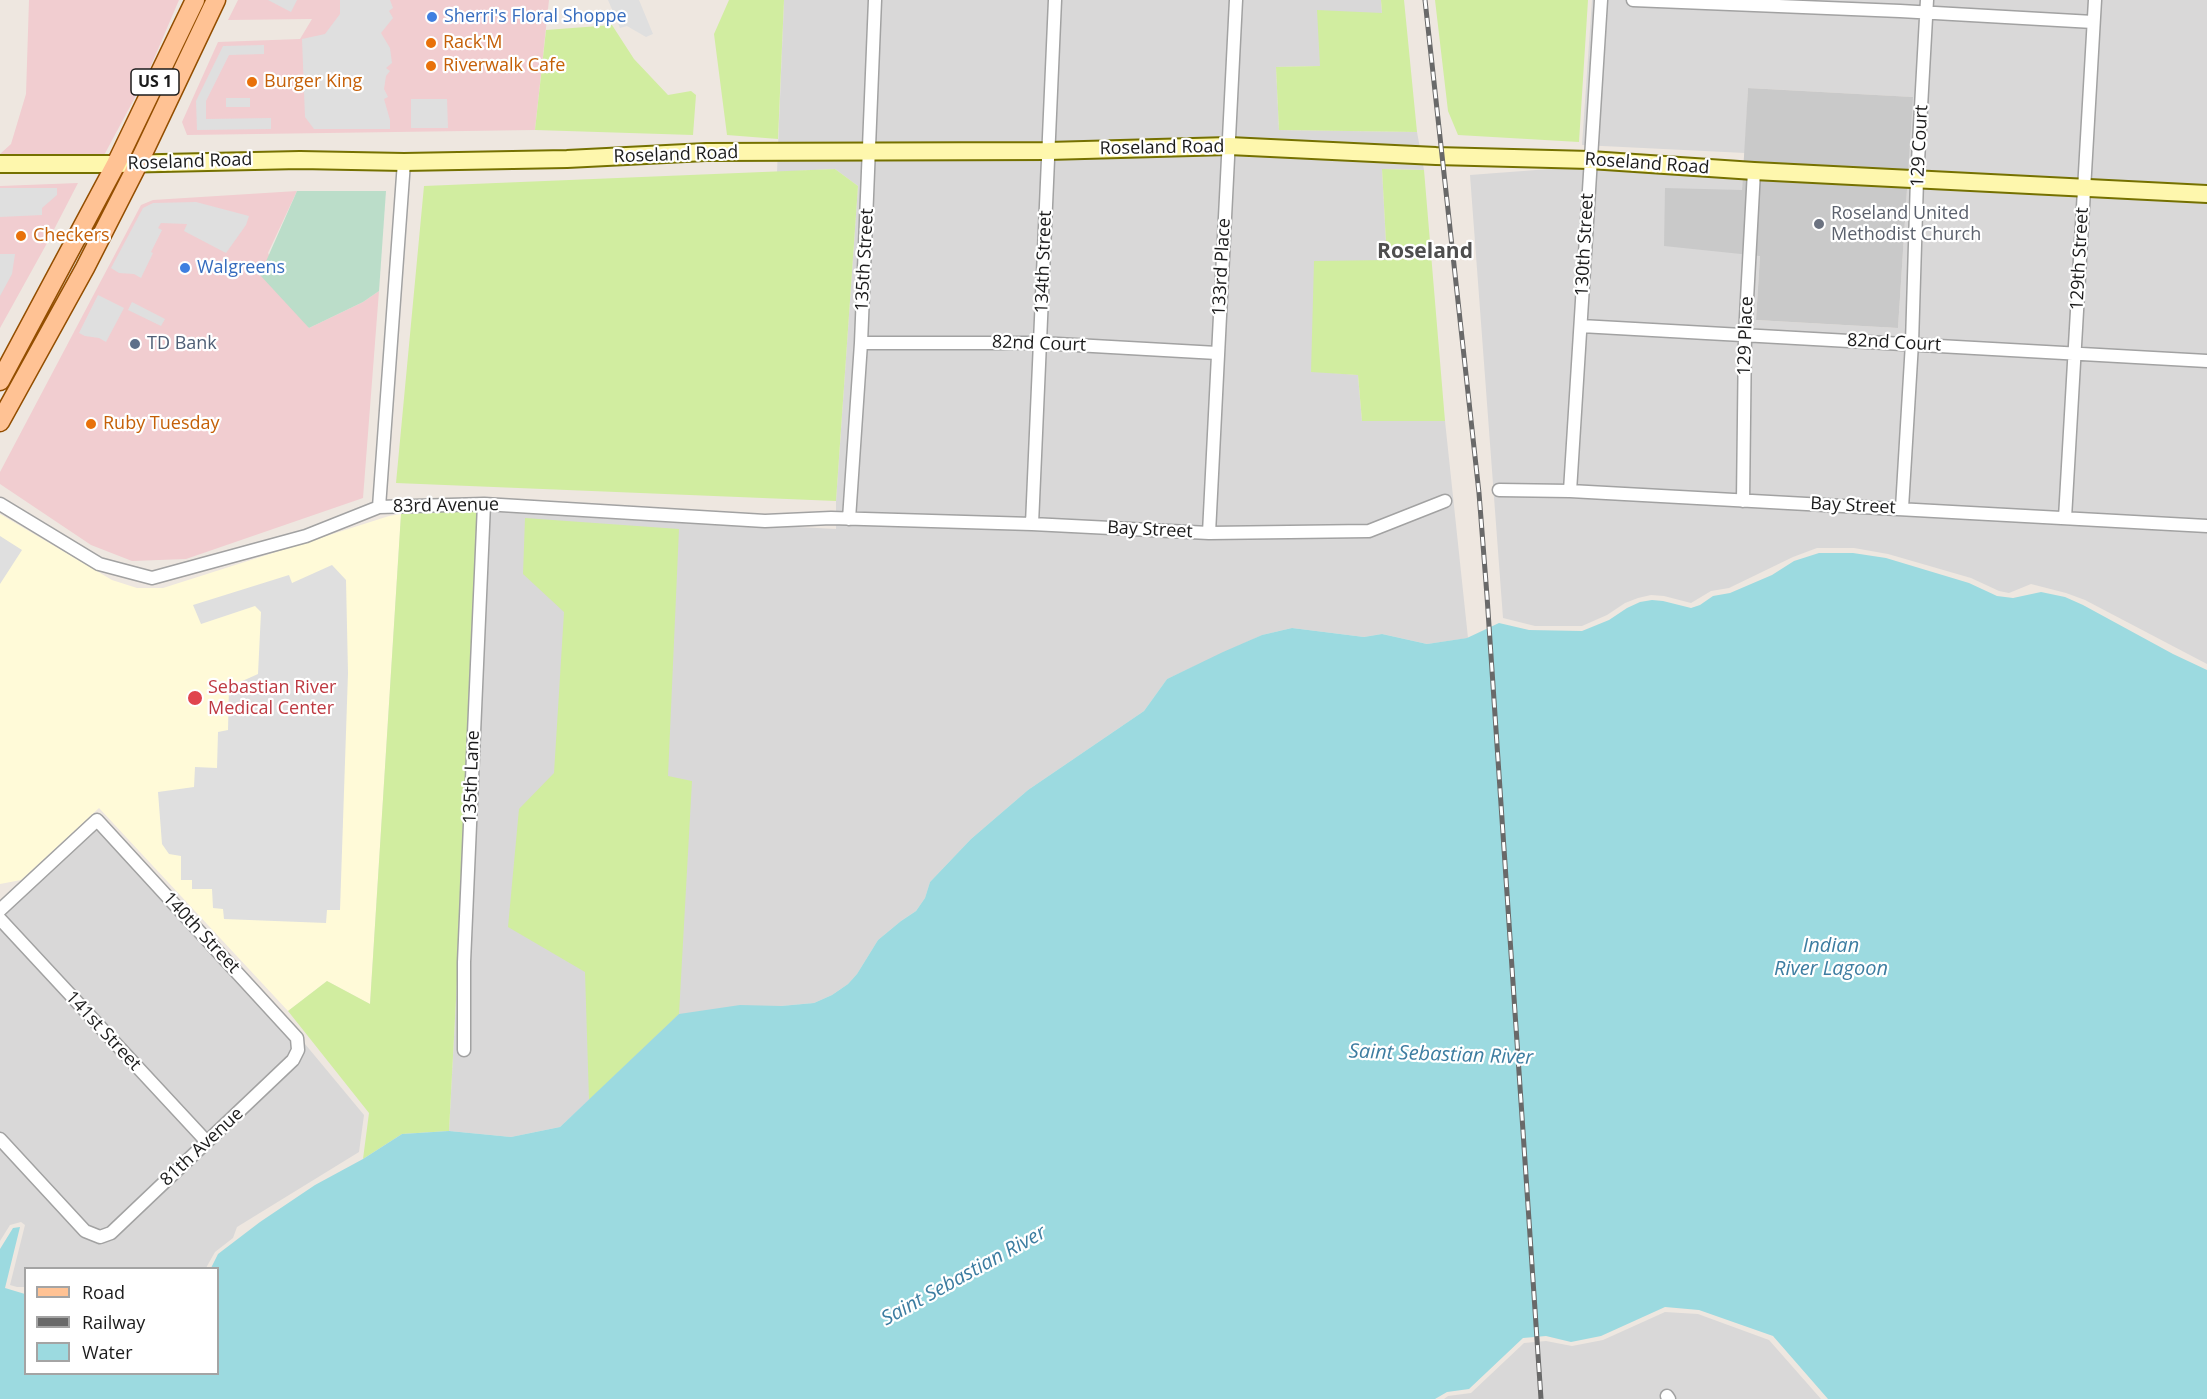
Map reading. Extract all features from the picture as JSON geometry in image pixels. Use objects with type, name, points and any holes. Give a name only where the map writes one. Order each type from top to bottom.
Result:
[{"type":"main road","name":"US 1","points":[[0,381],[116,165],[195,0]]},
{"type":"main road","name":"US 1","points":[[0,422],[85,268],[138,164],[216,0]]},
{"type":"main road","name":"Roseland Road","points":[[0,164],[116,165],[278,160],[404,162],[567,159],[706,152],[1048,151],[1229,146],[1590,160],[1754,171],[2207,194]]},
{"type":"street","name":"135th Street","points":[[849,519],[861,343],[876,0]]},
{"type":"street","name":"134th Street","points":[[1032,524],[1055,0]]},
{"type":"street","name":"133rd Place","points":[[1209,533],[1236,0]]},
{"type":"street","name":"130th Street","points":[[1570,491],[1601,0]]},
{"type":"street","points":[[1633,0],[1927,6],[2093,22]]},
{"type":"street","name":"129th Street","points":[[2065,518],[2095,0]]},
{"type":"street","name":"129 Court","points":[[1902,508],[1927,6]]},
{"type":"street","points":[[379,507],[404,162]]},
{"type":"street","name":"129 Place","points":[[1743,501],[1745,336],[1754,171]]},
{"type":"street","name":"82nd Court","points":[[1581,326],[2207,361]]},
{"type":"street","name":"82nd Court","points":[[861,343],[1040,343],[1217,353]]},
{"type":"street","name":"Bay Street","points":[[1499,490],[1570,491],[2207,526]]},
{"type":"street","name":"Bay Street","points":[[849,519],[1032,524],[1209,533],[1369,531],[1445,501]]},
{"type":"street","name":"83rd Avenue","points":[[0,504],[99,564],[152,578],[306,536],[379,507],[484,504],[765,521],[849,519]]},
{"type":"street","name":"135th Lane","points":[[464,1050],[464,962],[484,504]]},
{"type":"street","name":"140th Street","points":[[0,910],[97,820],[297,1038],[298,1050]]},
{"type":"street","name":"141st Street","points":[[0,919],[207,1142]]},
{"type":"street","name":"81th Avenue","points":[[0,1139],[85,1231],[100,1237],[111,1233],[293,1060],[298,1050]]},
{"type":"shaded area","points":[[29,0],[179,0],[147,75],[102,159],[0,158],[0,154],[11,144],[26,94]]},
{"type":"shaded area","points":[[238,0],[549,0],[535,130],[187,135],[182,122],[218,42],[300,39],[312,19],[228,20]]},
{"type":"shaded area","points":[[268,0],[297,0],[291,12]]},
{"type":"shaded area","points":[[340,0],[390,0],[393,8],[389,11],[393,18],[381,33],[390,48],[392,63],[386,68],[390,71],[386,76],[384,89],[388,97],[384,99],[390,129],[314,129],[305,117],[302,39],[325,34],[340,14]]},
{"type":"shaded area","points":[[608,0],[639,0],[653,34],[646,37],[627,26],[620,28]]},
{"type":"shaded area","points":[[784,0],[1381,0],[1382,13],[1320,66],[1276,67],[1279,130],[1417,132],[1424,170],[1382,169],[1387,260],[1311,371],[1358,375],[1362,421],[1445,421],[1468,638],[1427,644],[1382,634],[1364,637],[1292,628],[1262,635],[1167,679],[1144,711],[1028,790],[971,839],[930,882],[925,898],[916,911],[878,940],[857,974],[848,984],[832,995],[814,1003],[781,1006],[589,1100],[560,1127],[511,1137],[449,1131],[482,510],[836,529],[858,186],[835,169],[777,172]]},
{"type":"shaded area","points":[[1592,0],[2207,0],[2207,186],[1908,169],[1912,97],[1748,88],[1745,153],[1582,145]]},
{"type":"shaded area","points":[[264,45],[264,54],[229,55],[206,101],[206,119],[271,118],[271,129],[197,130],[196,101],[223,46]]},
{"type":"shaded area","points":[[1748,88],[1913,97],[1898,328],[1756,320],[1760,256],[1664,246],[1665,188],[1742,190]]},
{"type":"shaded area","points":[[226,98],[250,98],[250,107],[226,107]]},
{"type":"shaded area","points":[[411,99],[447,99],[448,128],[411,128]]},
{"type":"shaded area","points":[[1589,166],[1743,178],[1742,190],[1760,256],[1756,320],[1898,328],[1907,188],[2207,201],[2207,664],[2085,600],[2066,593],[2031,584],[2009,593],[1999,591],[1971,578],[1888,554],[1854,548],[1817,548],[1729,588],[1711,591],[1691,603],[1664,596],[1651,595],[1638,598],[1582,626],[1535,626],[1503,618],[1470,175]]},
{"type":"shaded area","points":[[78,183],[46,245],[0,328],[0,186]]},
{"type":"shaded area","points":[[0,188],[57,188],[57,195],[42,208],[42,215],[0,217]]},
{"type":"shaded area","points":[[297,191],[268,253],[309,328],[363,302],[379,291],[363,498],[186,559],[132,561],[91,545],[0,484],[0,472],[141,205],[153,200]]},
{"type":"shaded area","points":[[196,202],[249,216],[246,225],[226,253],[184,231],[187,224],[161,223],[158,228],[162,230],[141,278],[134,274],[119,273],[111,268],[143,208],[153,203]]},
{"type":"shaded area","points":[[0,254],[15,254],[12,274],[0,296]]},
{"type":"shaded area","points":[[98,295],[124,308],[106,342],[79,333]]},
{"type":"shaded area","points":[[132,302],[165,319],[161,326],[128,310]]},
{"type":"shaded area","name":"Sebastian River Medical Center","points":[[0,514],[112,580],[137,588],[163,588],[401,514],[370,1004],[327,981],[288,1011],[99,808],[21,880],[0,884]]},
{"type":"shaded area","points":[[0,536],[22,550],[0,584]]},
{"type":"shaded area","points":[[332,565],[346,580],[348,673],[340,910],[327,910],[326,923],[224,919],[223,909],[213,908],[212,889],[192,889],[192,880],[181,880],[181,856],[169,854],[162,844],[158,792],[194,787],[195,767],[217,768],[218,732],[228,730],[229,687],[258,674],[261,612],[255,606],[201,624],[193,605],[289,575],[292,583]]},
{"type":"shaded area","points":[[98,815],[251,979],[364,1115],[359,1152],[237,1227],[233,1238],[215,1252],[207,1267],[24,1267],[24,1287],[10,1285],[25,1225],[21,1222],[10,1225],[0,1241],[0,909]]},
{"type":"shaded area","points":[[1665,1312],[1698,1314],[1769,1340],[1821,1399],[1444,1399],[1448,1396],[1471,1393],[1524,1343],[1546,1341],[1572,1346],[1603,1340]]},
{"type":"green space","points":[[729,0],[784,0],[778,139],[727,135],[714,34]]},
{"type":"green space","points":[[1381,0],[1404,0],[1417,132],[1279,130],[1276,67],[1320,66],[1317,10],[1382,13]]},
{"type":"green space","points":[[1435,0],[1588,0],[1579,142],[1458,135],[1448,111]]},
{"type":"green space","points":[[612,25],[634,59],[668,95],[691,91],[696,95],[693,135],[535,130],[546,30]]},
{"type":"green space","points":[[835,169],[858,186],[836,501],[396,483],[424,186]]},
{"type":"green space","points":[[1382,169],[1424,170],[1445,421],[1362,421],[1358,375],[1311,372],[1314,261],[1387,260]]},
{"type":"green space","points":[[297,191],[386,191],[379,291],[363,302],[309,328],[260,275]]},
{"type":"green space","points":[[482,510],[449,1131],[402,1134],[363,1159],[369,1113],[288,1011],[327,981],[370,1004],[401,514]]},
{"type":"green space","points":[[525,518],[679,529],[668,776],[692,781],[679,1014],[589,1100],[585,972],[508,927],[519,809],[554,773],[564,612],[523,574]]},
{"type":"water","name":"Indian River Lagoon","points":[[1819,553],[1853,553],[1886,558],[1969,583],[1997,596],[2013,598],[2041,592],[2065,597],[2207,670],[2207,1399],[1828,1399],[1773,1336],[1699,1310],[1665,1307],[1601,1336],[1571,1342],[1546,1336],[1523,1338],[1469,1389],[1447,1392],[1435,1399],[0,1399],[0,1249],[13,1228],[20,1227],[5,1288],[24,1294],[24,1375],[219,1375],[219,1267],[212,1267],[218,1254],[260,1222],[315,1185],[363,1159],[402,1134],[449,1131],[511,1137],[560,1127],[679,1014],[740,1005],[781,1006],[814,1003],[832,995],[848,984],[857,974],[878,940],[916,911],[925,898],[930,882],[971,839],[1028,790],[1144,711],[1167,679],[1223,652],[1262,635],[1292,628],[1364,637],[1382,634],[1427,644],[1467,638],[1499,623],[1529,630],[1582,631],[1609,620],[1640,602],[1663,601],[1691,608],[1713,596],[1730,593],[1772,575],[1794,561]]},
{"type":"railway","points":[[1425,0],[1479,493],[1541,1399]]},
{"type":"place","name":"Sherri's Floral Shoppe","points":[[432,17]]},
{"type":"place","name":"Rack'M","points":[[431,43]]},
{"type":"place","name":"Riverwalk Cafe","points":[[431,66]]},
{"type":"place","name":"Burger King","points":[[252,82]]},
{"type":"place","name":"Roseland United Methodist Church","points":[[1819,224]]},
{"type":"place","name":"Checkers","points":[[21,236]]},
{"type":"place","name":"Walgreens","points":[[185,268]]},
{"type":"place","name":"TD Bank","points":[[135,344]]},
{"type":"place","name":"Ruby Tuesday","points":[[91,424]]},
{"type":"place","name":"Sebastian River Medical Center","points":[[195,698]]},
{"type":"district","name":"Roseland","points":[[1425,252]]},
{"type":"water label","name":"Saint Sebastian River","points":[[1441,1055]]},
{"type":"water label","name":"Saint Sebastian River","points":[[964,1276]]}]
